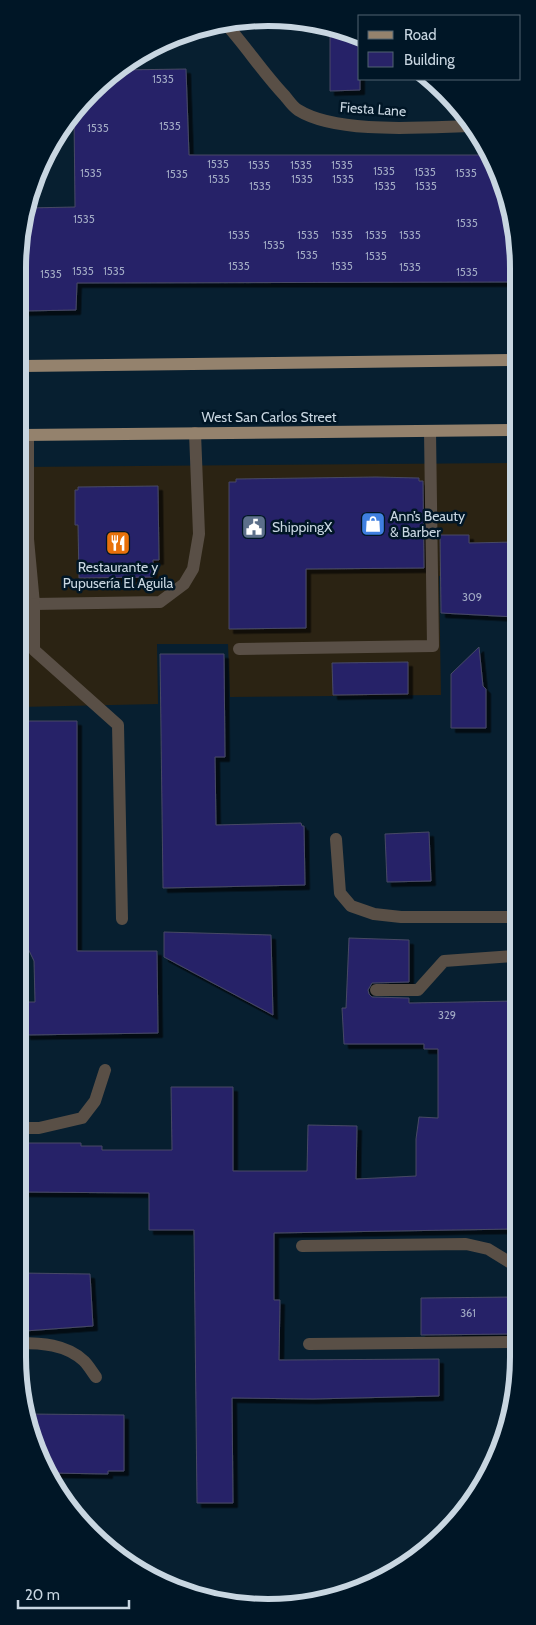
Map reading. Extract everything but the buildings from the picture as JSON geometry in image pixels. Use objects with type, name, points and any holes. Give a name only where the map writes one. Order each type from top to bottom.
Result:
[{"type":"main road","points":[[26,366],[510,360]]},
{"type":"main road","name":"West San Carlos Street","points":[[26,435],[510,430]]},
{"type":"lane","name":"Fiesta Lane","points":[[230,29],[297,110],[319,119],[348,125],[380,128],[464,126]]},
{"type":"lane","points":[[239,649],[433,646],[430,431]]},
{"type":"lane","points":[[34,604],[160,602],[184,584],[194,569],[199,534],[196,433]]},
{"type":"lane","points":[[26,487],[28,539],[34,604],[34,650],[118,725],[122,919]]},
{"type":"lane","points":[[336,839],[340,893],[351,906],[374,914],[401,917],[510,917]]},
{"type":"lane","points":[[376,990],[418,990],[444,961],[510,956]]},
{"type":"lane","points":[[26,1128],[39,1128],[82,1118],[95,1101],[105,1070]]},
{"type":"lane","points":[[302,1246],[466,1244],[488,1249],[510,1263]]},
{"type":"lane","points":[[309,1344],[510,1342]]},
{"type":"lane","points":[[26,1343],[43,1343],[66,1349],[84,1361],[96,1377]]},
{"type":"shaded area","points":[[510,463],[510,575],[439,576],[441,695],[230,697],[228,644],[157,644],[158,704],[26,707],[26,467]]},
{"type":"place","name":"Ann’s Beauty & Barber","points":[[373,524]]},
{"type":"place","name":"ShippingX","points":[[254,527]]},
{"type":"place","name":"Restaurante y Pupusería El Aguila","points":[[118,543]]}]
